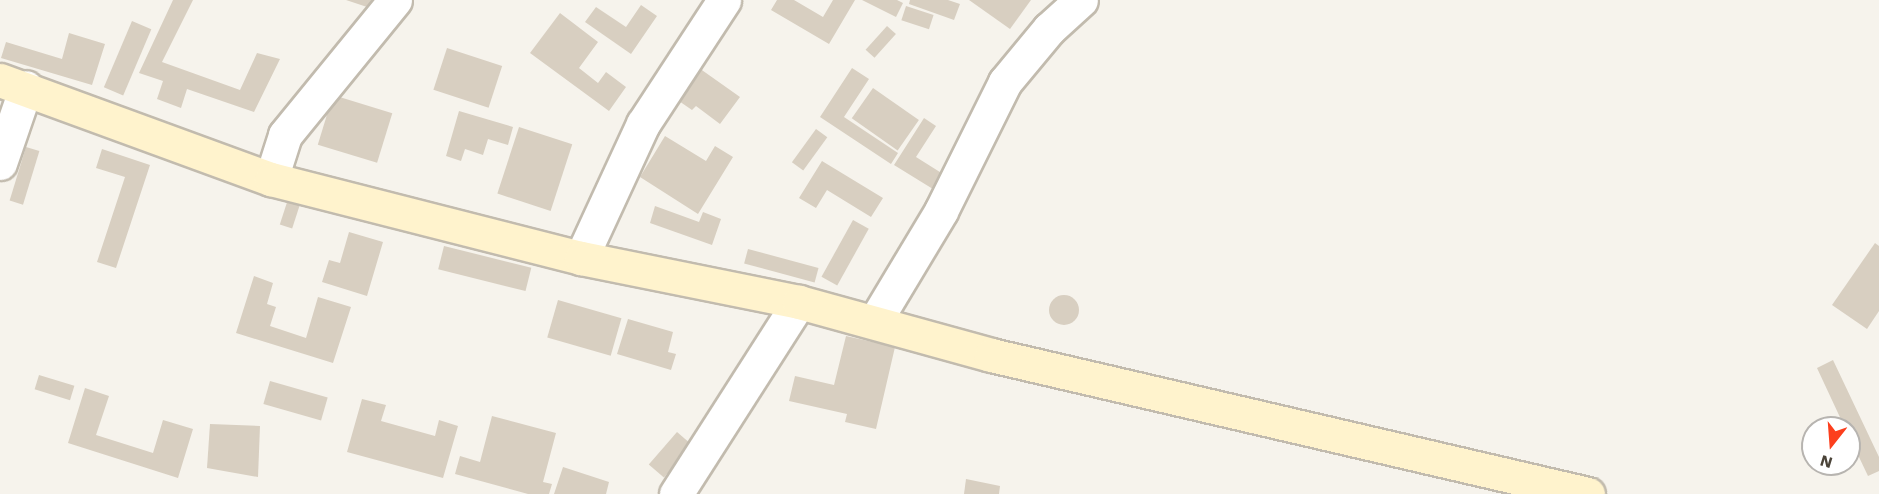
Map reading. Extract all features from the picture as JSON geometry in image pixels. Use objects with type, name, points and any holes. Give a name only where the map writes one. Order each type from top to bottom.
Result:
[{"type":"street","points":[[272,178],[285,135],[395,0]]},
{"type":"street","points":[[581,258],[643,124],[724,0]]},
{"type":"street","points":[[875,321],[941,211],[1005,82],[1049,29],[1081,0]]},
{"type":"street","points":[[0,163],[13,83],[272,178],[581,258],[799,302],[875,321],[991,355],[1588,494]]},
{"type":"street","points":[[676,494],[799,302]]},
{"type":"building","points":[[173,0],[193,0],[162,62],[240,90],[257,53],[280,59],[254,112],[187,89],[181,108],[157,99],[163,81],[139,73]]},
{"type":"building","points":[[346,0],[381,0],[373,9]]},
{"type":"building","points":[[777,0],[794,0],[823,17],[833,0],[855,0],[829,44],[771,10]]},
{"type":"building","points":[[862,0],[897,0],[903,3],[896,17]]},
{"type":"building","points":[[910,0],[948,0],[960,4],[954,20],[909,4]]},
{"type":"building","points":[[969,0],[1031,0],[1010,29]]},
{"type":"building","points":[[641,5],[657,16],[631,54],[585,22],[596,7],[626,27]]},
{"type":"building","points":[[906,6],[934,15],[929,29],[901,20]]},
{"type":"building","points":[[560,13],[598,42],[579,68],[598,83],[606,72],[626,87],[609,111],[530,53]]},
{"type":"building","points":[[132,21],[151,29],[123,95],[104,87]]},
{"type":"building","points":[[887,26],[896,34],[875,58],[866,50]]},
{"type":"building","points":[[69,33],[105,44],[92,85],[1,58],[6,42],[62,59]]},
{"type":"building","points":[[447,48],[502,66],[489,108],[433,90]]},
{"type":"building","points":[[699,68],[740,97],[720,124],[696,106],[692,110],[676,99]]},
{"type":"building","points":[[852,68],[869,79],[844,117],[898,153],[891,164],[820,117]]},
{"type":"building","points":[[873,88],[919,120],[898,150],[852,118]]},
{"type":"building","points":[[333,95],[392,113],[377,163],[318,145]]},
{"type":"building","points":[[459,111],[513,127],[508,145],[488,139],[483,155],[465,149],[461,161],[446,156]]},
{"type":"building","points":[[924,118],[936,126],[916,157],[951,179],[941,194],[894,165]]},
{"type":"building","points":[[519,127],[572,144],[551,211],[497,194]]},
{"type":"building","points":[[816,129],[827,137],[803,170],[792,162]]},
{"type":"building","points":[[665,136],[706,161],[715,146],[733,157],[698,214],[640,177]]},
{"type":"building","points":[[26,147],[39,151],[23,205],[10,201]]},
{"type":"building","points":[[102,149],[150,165],[116,268],[97,262],[125,177],[96,168]]},
{"type":"building","points":[[822,161],[883,198],[871,217],[827,190],[816,208],[799,198]]},
{"type":"building","points":[[290,193],[302,197],[292,228],[280,224]]},
{"type":"building","points":[[655,206],[699,222],[703,212],[721,219],[712,245],[650,223]]},
{"type":"building","points":[[853,220],[869,229],[837,286],[821,277]]},
{"type":"building","points":[[349,232],[383,242],[367,296],[322,282],[329,260],[340,263]]},
{"type":"building","points":[[1875,243],[1879,246],[1879,311],[1867,329],[1832,305]]},
{"type":"building","points":[[444,246],[531,268],[526,291],[438,269]]},
{"type":"building","points":[[748,249],[819,268],[815,282],[744,263]]},
{"type":"building","points":[[254,276],[273,283],[267,304],[276,307],[270,326],[306,338],[318,297],[351,307],[333,363],[236,333]]},
{"type":"building","points":[[1064,295],[1075,299],[1079,310],[1075,321],[1064,325],[1053,321],[1049,310],[1053,299]]},
{"type":"building","points":[[558,300],[621,318],[611,356],[547,337]]},
{"type":"building","points":[[628,319],[673,332],[668,352],[676,354],[671,370],[617,354]]},
{"type":"building","points":[[846,336],[895,347],[876,429],[845,422],[847,414],[789,401],[795,376],[834,385]]},
{"type":"building","points":[[1833,360],[1860,416],[1839,416],[1817,368]]},
{"type":"building","points":[[39,375],[74,386],[70,400],[35,389]]},
{"type":"building","points":[[270,381],[328,398],[321,421],[263,404]]},
{"type":"building","points":[[85,388],[109,396],[96,435],[153,453],[163,420],[193,429],[178,478],[68,443]]},
{"type":"building","points":[[362,399],[386,405],[381,421],[435,436],[439,420],[458,426],[443,478],[347,452]]},
{"type":"building","points":[[492,416],[556,433],[543,482],[552,484],[549,494],[528,494],[455,474],[460,456],[480,462]]},
{"type":"building","points":[[1861,419],[1879,457],[1879,471],[1868,476],[1861,461]]},
{"type":"building","points":[[210,424],[260,426],[258,477],[207,468]]},
{"type":"building","points":[[677,432],[692,445],[664,478],[649,464]]},
{"type":"building","points":[[563,467],[609,482],[606,494],[554,494]]},
{"type":"building","points":[[966,479],[1000,486],[999,494],[964,494]]}]
